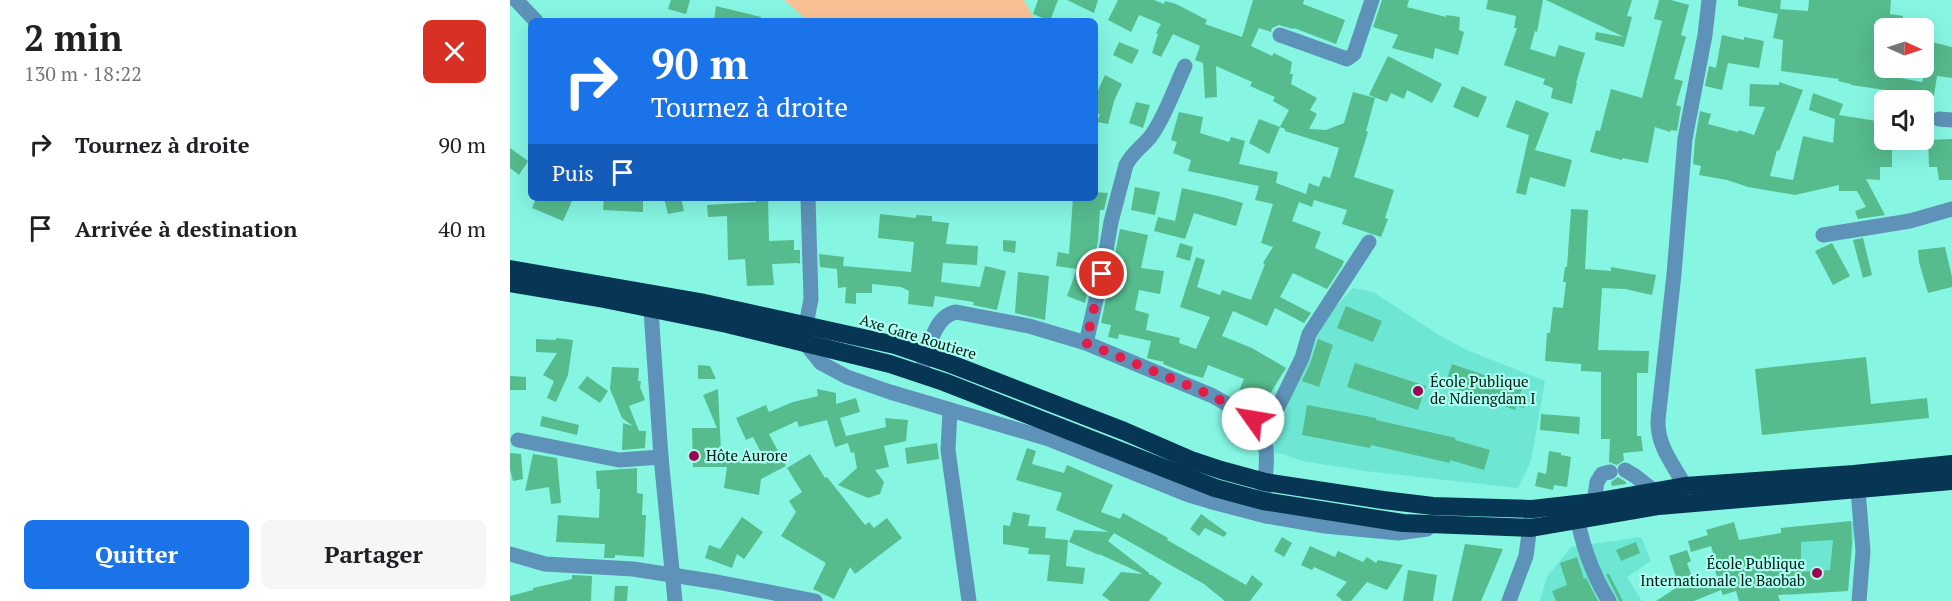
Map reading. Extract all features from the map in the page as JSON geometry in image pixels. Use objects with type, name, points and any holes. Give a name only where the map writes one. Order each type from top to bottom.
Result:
[{"type":"highway","name":"Axe Gare Routiere","points":[[510,269],[806,334],[895,345],[951,364],[1124,431],[1189,468],[1215,488],[1263,501],[1403,523],[1531,528],[1583,509]]},
{"type":"highway","name":"Axe Gare Routiere","points":[[510,283],[604,299],[651,301]]},
{"type":"highway","name":"Axe Gare Routiere","points":[[806,334],[1189,468],[1265,482],[1433,506],[1583,509]]},
{"type":"highway","points":[[1583,509],[1654,491],[1685,486],[1854,474],[1952,464]]},
{"type":"highway","points":[[1583,509],[1659,506],[1952,481]]},
{"type":"street","points":[[516,0],[533,18]]},
{"type":"street","points":[[1280,35],[1347,59],[1354,54],[1372,0]]},
{"type":"street","points":[[1685,486],[1662,446],[1658,420],[1674,274],[1685,139],[1705,35],[1709,0]]},
{"type":"street","points":[[1086,343],[1126,165],[1130,157],[1152,135],[1185,66]]},
{"type":"street","points":[[808,201],[811,299],[806,334],[821,363],[847,377],[1049,439],[1189,495],[1241,510],[1324,526],[1398,533],[1420,531],[1435,525]]},
{"type":"street","points":[[1823,235],[1910,221],[1952,209]]},
{"type":"street","points":[[1264,436],[1302,358],[1310,334],[1369,242]]},
{"type":"street","points":[[651,301],[661,458],[675,601]]},
{"type":"street","points":[[920,374],[939,322],[948,313],[956,312],[1029,326],[1086,343],[1213,396],[1253,419],[1258,424],[1266,445],[1263,501]]},
{"type":"street","points":[[950,410],[948,450],[969,601]]},
{"type":"street","points":[[518,440],[619,460],[661,458]]},
{"type":"street","points":[[1609,601],[1594,574],[1583,509],[1602,474],[1618,471],[1635,476],[1654,491]]},
{"type":"street","points":[[1858,490],[1863,551],[1859,601]]},
{"type":"street","points":[[1509,601],[1526,556],[1532,509]]},
{"type":"street","points":[[510,554],[545,564],[633,569],[672,574],[815,601]]},
{"type":"shaded area","points":[[784,0],[1024,0],[1033,18],[805,18]]},
{"type":"shaded area","name":"École Publique de Ndiengdam I","points":[[1353,288],[1373,292],[1439,335],[1467,350],[1545,381],[1531,461],[1518,488],[1365,471],[1302,461],[1283,454],[1271,453],[1312,337],[1322,322]]},
{"type":"shaded area","name":"École Publique Internationale le Baobab","points":[[1855,521],[1848,591],[1789,595],[1782,555],[1781,528]]},
{"type":"shaded area","points":[[1641,537],[1651,561],[1627,577],[1642,601],[1540,601],[1547,577],[1571,547]]},
{"type":"building","points":[[671,0],[690,0],[686,14],[668,9]]},
{"type":"building","points":[[1038,0],[1058,0],[1051,18],[1043,18],[1033,14]]},
{"type":"building","points":[[1067,0],[1098,0],[1094,13]]},
{"type":"building","points":[[1118,0],[1154,0],[1164,4],[1165,1],[1176,4],[1207,20],[1205,24],[1242,37],[1253,0],[1304,0],[1303,4],[1345,20],[1336,44],[1294,28],[1279,25],[1272,28],[1271,32],[1259,28],[1251,46],[1272,56],[1274,53],[1292,62],[1291,84],[1317,98],[1310,110],[1317,114],[1309,129],[1326,130],[1344,123],[1353,92],[1375,98],[1366,131],[1368,132],[1354,177],[1394,190],[1385,218],[1388,219],[1381,237],[1342,224],[1347,210],[1314,200],[1312,207],[1299,202],[1292,221],[1321,232],[1315,248],[1344,261],[1342,266],[1327,289],[1293,273],[1280,297],[1311,313],[1304,323],[1275,308],[1267,326],[1233,311],[1222,336],[1252,348],[1286,368],[1260,410],[1236,398],[1244,379],[1208,365],[1203,378],[1186,373],[1163,364],[1164,362],[1147,358],[1151,341],[1119,334],[1118,339],[1108,337],[1111,325],[1101,323],[1120,229],[1148,235],[1141,268],[1164,271],[1160,294],[1139,290],[1135,310],[1149,314],[1146,330],[1180,338],[1179,343],[1196,349],[1210,317],[1180,307],[1196,257],[1205,260],[1197,287],[1220,295],[1222,290],[1251,300],[1265,264],[1263,263],[1273,247],[1261,243],[1273,204],[1255,200],[1259,186],[1188,171],[1191,160],[1173,153],[1177,142],[1171,140],[1179,112],[1203,117],[1200,133],[1229,142],[1231,137],[1245,141],[1239,164],[1278,172],[1276,183],[1306,194],[1309,183],[1319,187],[1323,176],[1330,178],[1339,148],[1285,131],[1280,127],[1289,110],[1273,101],[1275,97],[1250,86],[1252,82],[1216,66],[1217,97],[1205,98],[1203,63],[1195,60],[1200,46],[1173,34],[1161,57],[1152,53],[1158,34],[1156,33],[1161,24],[1139,15],[1131,32],[1108,20]]},
{"type":"building","points":[[1382,0],[1409,0],[1407,7],[1446,17],[1446,15],[1460,17],[1459,30],[1464,32],[1458,55],[1435,48],[1433,59],[1392,48],[1398,35],[1373,27]]},
{"type":"building","points":[[1488,0],[1543,0],[1537,32],[1535,31],[1530,49],[1555,57],[1559,45],[1585,53],[1572,104],[1551,98],[1553,88],[1543,84],[1545,79],[1504,65],[1517,28],[1514,28],[1516,16],[1486,9]]},
{"type":"building","points":[[1546,0],[1632,0],[1627,16],[1632,17],[1624,47],[1595,40],[1596,32],[1624,37]]},
{"type":"building","points":[[1659,0],[1671,0],[1689,5],[1681,35],[1686,37],[1674,79],[1683,81],[1676,105],[1681,107],[1677,131],[1671,130],[1670,132],[1655,127],[1648,163],[1622,158],[1622,160],[1590,152],[1596,130],[1600,131],[1611,89],[1642,98],[1662,21],[1654,19]]},
{"type":"building","points":[[1738,0],[1781,0],[1780,9],[1808,11],[1809,0],[1891,0],[1890,14],[1903,16],[1903,18],[1874,18],[1874,78],[1900,78],[1921,82],[1923,78],[1934,78],[1934,43],[1952,47],[1952,78],[1937,76],[1934,95],[1934,90],[1885,90],[1851,85],[1838,81],[1839,79],[1781,71],[1783,40],[1773,38],[1778,14],[1738,6]]},
{"type":"building","points":[[716,6],[761,17],[761,18],[714,18]]},
{"type":"building","points":[[1722,35],[1744,40],[1744,37],[1764,41],[1759,68],[1728,63],[1722,90],[1705,86],[1709,66],[1716,68]]},
{"type":"building","points":[[1119,42],[1139,50],[1132,64],[1113,55]]},
{"type":"building","points":[[1388,56],[1442,84],[1432,103],[1407,90],[1404,99],[1391,93],[1387,102],[1369,95]]},
{"type":"building","points":[[1105,75],[1122,84],[1114,101],[1108,124],[1098,122],[1100,114],[1098,114],[1098,90]]},
{"type":"building","points":[[1779,82],[1803,90],[1779,151],[1777,150],[1770,176],[1793,180],[1803,136],[1833,143],[1835,119],[1809,110],[1813,93],[1843,104],[1839,115],[1874,121],[1874,150],[1892,150],[1892,167],[1880,167],[1880,180],[1866,179],[1885,215],[1858,219],[1855,211],[1866,207],[1857,191],[1839,191],[1839,185],[1795,195],[1699,175],[1701,166],[1693,164],[1700,111],[1711,114],[1708,124],[1754,135],[1765,107],[1749,106],[1750,84],[1779,85]]},
{"type":"building","points":[[1462,86],[1487,97],[1478,118],[1453,107]]},
{"type":"building","points":[[1516,100],[1549,113],[1535,150],[1572,160],[1565,187],[1530,177],[1526,195],[1516,193],[1529,135],[1506,127]]},
{"type":"building","points":[[1136,102],[1150,105],[1143,128],[1129,123]]},
{"type":"building","points":[[1259,119],[1280,127],[1269,154],[1249,143]]},
{"type":"building","points":[[1952,139],[1952,180],[1939,180],[1937,167],[1929,167],[1928,150],[1934,150],[1934,140]]},
{"type":"building","points":[[510,148],[528,161],[519,175],[510,168]]},
{"type":"building","points":[[1135,187],[1160,192],[1155,215],[1131,210]]},
{"type":"building","points":[[1182,188],[1243,203],[1236,226],[1194,213],[1185,239],[1154,231],[1158,217],[1175,221]]},
{"type":"building","points":[[1098,192],[1108,193],[1104,210],[1100,210],[1098,241],[1085,303],[1067,296],[1077,269],[1056,266],[1058,252],[1069,254],[1073,201],[1098,201]]},
{"type":"building","points":[[535,201],[572,201],[563,221],[532,208]]},
{"type":"building","points":[[604,201],[643,201],[643,212],[603,210]]},
{"type":"building","points":[[665,201],[682,201],[684,211],[668,214]]},
{"type":"building","points":[[768,201],[769,241],[794,240],[794,250],[800,250],[800,264],[772,264],[774,285],[747,286],[745,259],[728,260],[727,216],[708,217],[707,205]]},
{"type":"building","points":[[1571,209],[1588,210],[1585,269],[1611,271],[1611,267],[1656,275],[1652,295],[1625,289],[1602,288],[1598,350],[1649,351],[1648,373],[1637,373],[1637,436],[1641,436],[1643,451],[1623,453],[1624,460],[1617,465],[1609,462],[1610,439],[1601,439],[1601,372],[1581,371],[1581,364],[1545,361],[1547,333],[1550,333],[1553,307],[1563,308],[1566,282],[1563,282],[1565,267],[1567,267]]},
{"type":"building","points":[[880,214],[916,218],[916,215],[932,216],[932,221],[949,223],[946,244],[978,246],[977,265],[943,263],[941,282],[980,287],[985,266],[1006,271],[997,310],[973,305],[974,302],[935,296],[933,307],[908,304],[909,291],[901,287],[872,284],[872,293],[856,293],[856,304],[845,303],[846,287],[838,288],[837,269],[820,267],[819,254],[844,257],[843,266],[911,272],[914,242],[878,238]]},
{"type":"building","points":[[1863,238],[1872,275],[1863,278],[1853,240]]},
{"type":"building","points":[[1003,240],[1016,241],[1015,253],[1003,251]]},
{"type":"building","points":[[1180,243],[1193,247],[1190,261],[1176,257]]},
{"type":"building","points":[[1832,243],[1850,276],[1833,285],[1815,251]]},
{"type":"building","points":[[1945,247],[1952,287],[1928,293],[1918,250]]},
{"type":"building","points":[[1018,272],[1049,276],[1045,320],[1015,313]]},
{"type":"building","points":[[1346,306],[1382,321],[1373,342],[1337,328]]},
{"type":"building","points":[[556,338],[573,340],[568,375],[556,402],[547,398],[554,381],[543,375],[557,353],[536,352],[536,339],[556,340]]},
{"type":"building","points":[[1318,339],[1333,345],[1319,387],[1302,381]]},
{"type":"building","points":[[1866,357],[1871,404],[1927,398],[1929,418],[1762,435],[1755,369]]},
{"type":"building","points":[[1355,363],[1426,386],[1418,410],[1347,387]]},
{"type":"building","points":[[1452,364],[1522,388],[1520,394],[1527,396],[1524,408],[1516,406],[1515,410],[1445,385]]},
{"type":"building","points":[[698,365],[710,366],[716,379],[698,379]]},
{"type":"building","points":[[612,367],[639,368],[638,381],[641,381],[640,387],[645,400],[629,406],[639,431],[646,431],[645,448],[622,450],[623,423],[633,426],[622,418],[610,389]]},
{"type":"building","points":[[510,376],[526,377],[526,390],[510,390]]},
{"type":"building","points":[[587,376],[608,391],[600,403],[578,388]]},
{"type":"building","points":[[718,389],[721,452],[714,455],[767,464],[753,437],[746,440],[736,418],[766,405],[769,412],[793,402],[818,396],[817,389],[836,393],[836,404],[856,398],[860,412],[840,418],[846,436],[886,427],[885,418],[908,420],[906,441],[884,446],[889,467],[875,470],[884,482],[880,494],[868,498],[838,485],[857,468],[854,452],[851,453],[848,443],[835,447],[827,420],[799,427],[797,421],[769,434],[786,466],[761,479],[759,495],[724,488],[727,467],[693,467],[692,428],[717,428],[703,395]]},
{"type":"building","points":[[1307,405],[1376,418],[1376,420],[1456,438],[1455,440],[1490,450],[1484,470],[1450,460],[1450,463],[1371,445],[1370,448],[1302,435]]},
{"type":"building","points":[[1541,414],[1580,417],[1579,434],[1540,430]]},
{"type":"building","points":[[542,416],[579,425],[577,435],[540,426]]},
{"type":"building","points":[[937,443],[939,459],[907,464],[905,448]]},
{"type":"building","points":[[1027,448],[1036,451],[1032,464],[1064,473],[1067,465],[1113,485],[1101,512],[1120,519],[1123,513],[1246,585],[1252,575],[1263,584],[1250,601],[1225,601],[1204,584],[1114,533],[1108,541],[1162,583],[1149,601],[1110,601],[1102,595],[1121,572],[1143,574],[1069,542],[1074,530],[1109,532],[1056,510],[1062,493],[1016,480]]},
{"type":"building","points":[[1549,451],[1571,457],[1567,487],[1554,485],[1553,490],[1535,486],[1538,472],[1546,474]]},
{"type":"building","points":[[510,453],[521,454],[523,479],[513,481]]},
{"type":"building","points":[[533,454],[557,458],[561,503],[551,504],[549,487],[525,491]]},
{"type":"building","points":[[810,454],[825,478],[827,477],[865,525],[869,522],[874,528],[887,518],[902,538],[855,574],[850,567],[834,599],[813,589],[826,563],[781,536],[796,512],[789,501],[802,492],[787,468]]},
{"type":"building","points":[[637,468],[637,493],[643,494],[642,515],[646,515],[644,557],[615,555],[615,558],[604,558],[605,544],[556,542],[558,515],[599,518],[600,489],[597,489],[596,471]]},
{"type":"building","points":[[1618,477],[1626,484],[1612,486],[1611,482]]},
{"type":"building","points":[[1013,512],[1030,515],[1028,526],[1046,527],[1045,538],[1068,540],[1066,566],[1085,568],[1083,584],[1047,581],[1050,555],[1028,554],[1029,548],[1003,544],[1003,525],[1010,526]]},
{"type":"building","points":[[1201,514],[1227,533],[1224,537],[1205,528],[1199,536],[1190,529]]},
{"type":"building","points":[[742,517],[763,532],[744,559],[737,554],[732,568],[705,558],[709,545],[720,549]]},
{"type":"building","points":[[1851,521],[1852,542],[1848,591],[1778,595],[1780,601],[1739,601],[1736,591],[1723,595],[1721,590],[1694,601],[1656,601],[1679,586],[1669,556],[1687,550],[1691,561],[1687,563],[1696,588],[1718,579],[1715,570],[1718,569],[1711,546],[1691,552],[1688,541],[1708,535],[1706,530],[1734,522],[1739,540],[1781,533],[1781,528]],"holes":[[[1833,540],[1830,570],[1801,572],[1801,542]]]},
{"type":"building","points":[[1282,537],[1292,543],[1284,557],[1274,551]]},
{"type":"building","points":[[1636,542],[1640,553],[1621,561],[1616,550]]},
{"type":"building","points":[[1465,544],[1503,549],[1481,601],[1452,601]]},
{"type":"building","points":[[1310,546],[1335,557],[1338,551],[1363,562],[1367,557],[1376,563],[1378,560],[1403,565],[1387,590],[1367,582],[1351,601],[1343,601],[1336,595],[1347,582],[1314,567],[1312,570],[1301,565]]},
{"type":"building","points":[[1577,557],[1584,579],[1586,578],[1598,601],[1556,601],[1552,591],[1567,585],[1560,563]]},
{"type":"building","points":[[1408,570],[1437,575],[1433,601],[1403,601]]},
{"type":"building","points":[[1606,574],[1609,574],[1623,601],[1619,601]]},
{"type":"building","points":[[572,575],[592,576],[591,601],[510,601],[510,596],[572,579]]},
{"type":"building","points":[[615,586],[628,586],[627,601],[614,601]]},
{"type":"place","name":"École Publique de Ndiengdam I","points":[[1418,391]]},
{"type":"place","name":"Hôte Aurore","points":[[694,456]]},
{"type":"place","name":"École Publique Internationale le Baobab","points":[[1817,573]]},
{"type":"route","points":[[1102,274],[1086,343],[1213,396],[1253,419]]}]
